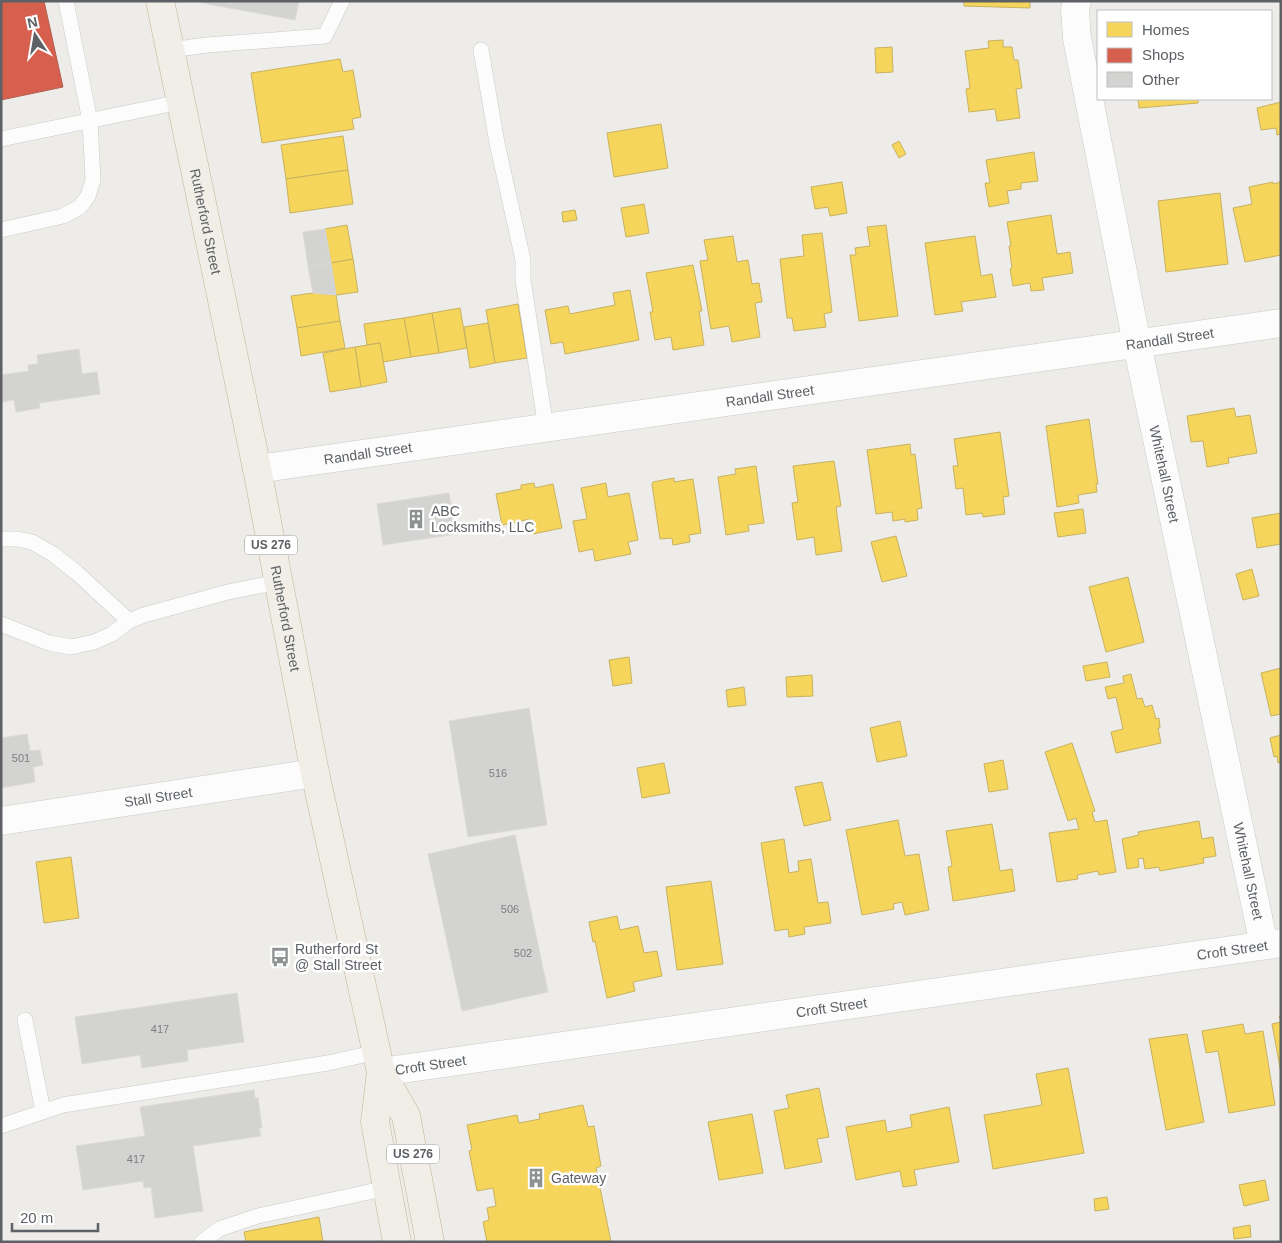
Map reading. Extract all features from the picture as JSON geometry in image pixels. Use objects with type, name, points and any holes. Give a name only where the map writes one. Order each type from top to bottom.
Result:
[{"type":"highway","name":"Rutherford Street","points":[[161,10],[257,469],[315,773],[379,1062],[406,1116],[430,1242]]},
{"type":"highway","name":"Rutherford Street","points":[[379,1062],[375,1122],[397,1242]]},
{"type":"street","name":"Whitehall Street","points":[[1077,1],[1075,10],[1077,38],[1137,344],[1272,944]]},
{"type":"street","name":"Randall Street","points":[[257,469],[1281,323]]},
{"type":"street","name":"Stall Street","points":[[1,821],[315,773]]},
{"type":"street","name":"Croft Street","points":[[379,1062],[1272,944]]},
{"type":"lane","points":[[1,230],[63,216],[80,207],[88,196],[93,180],[90,121],[66,1]]},
{"type":"lane","points":[[170,50],[207,45],[325,36],[342,1]]},
{"type":"lane","points":[[481,50],[497,143],[523,260],[523,280],[546,428]]},
{"type":"lane","points":[[1,139],[180,102]]},
{"type":"lane","points":[[1,539],[17,539],[32,542],[53,554],[129,622]]},
{"type":"lane","points":[[1,624],[49,643],[71,647],[94,642],[112,634],[129,622],[144,615],[228,592],[278,582]]},
{"type":"lane","points":[[25,1020],[43,1111]]},
{"type":"lane","points":[[1,1126],[63,1105],[328,1063],[379,1062]]},
{"type":"lane","points":[[202,1242],[219,1229],[258,1216],[387,1188]]},
{"type":"building: Homes","points":[[964,1],[1030,1],[1030,8],[964,6]]},
{"type":"building: Homes","points":[[1003,40],[1003,47],[1012,47],[1014,60],[1018,60],[1022,88],[1016,89],[1020,118],[997,121],[995,109],[969,112],[966,89],[970,88],[965,51],[989,48],[988,41]]},
{"type":"building: Homes","points":[[892,47],[893,72],[876,73],[875,48]]},
{"type":"building: Homes","points":[[340,59],[343,72],[353,70],[361,117],[352,119],[354,129],[262,143],[251,73]]},
{"type":"building: Homes","points":[[1138,100],[1198,100],[1198,103],[1139,108]]},
{"type":"building: Homes","points":[[1281,102],[1281,134],[1277,135],[1276,128],[1261,130],[1257,108]]},
{"type":"building: Homes","points":[[661,124],[668,168],[614,177],[607,133]]},
{"type":"building: Homes","points":[[343,136],[348,170],[286,179],[281,145]]},
{"type":"building: Homes","points":[[899,141],[906,154],[899,158],[892,145]]},
{"type":"building: Homes","points":[[1034,152],[1038,181],[1021,183],[1021,189],[1007,191],[1009,203],[989,207],[985,183],[990,183],[986,160]]},
{"type":"building: Homes","points":[[348,170],[353,204],[290,213],[286,179]]},
{"type":"building: Homes","points":[[842,182],[847,213],[830,216],[828,207],[815,209],[811,187]]},
{"type":"building: Homes","points":[[1273,182],[1273,184],[1281,182],[1281,255],[1245,262],[1233,208],[1252,204],[1249,187]]},
{"type":"building: Homes","points":[[1220,193],[1228,264],[1166,272],[1158,201]]},
{"type":"building: Homes","points":[[644,204],[649,233],[626,237],[621,208]]},
{"type":"building: Homes","points":[[575,210],[577,220],[563,222],[562,212]]},
{"type":"building: Homes","points":[[1051,215],[1057,254],[1070,252],[1073,273],[1042,278],[1044,290],[1031,291],[1030,283],[1013,286],[1010,269],[1012,268],[1009,246],[1011,246],[1007,222]]},
{"type":"building: Homes","points":[[347,225],[353,259],[331,263],[325,229]]},
{"type":"building: Homes","points":[[886,225],[898,316],[859,321],[850,255],[856,255],[855,248],[870,246],[867,227]]},
{"type":"building: Homes","points":[[822,233],[832,312],[824,314],[826,327],[794,331],[792,318],[787,318],[780,259],[804,256],[802,235]]},
{"type":"building: Homes","points":[[733,236],[737,262],[748,260],[752,284],[759,283],[762,302],[755,303],[760,337],[732,342],[729,326],[711,329],[700,261],[708,260],[704,240]]},
{"type":"building: Homes","points":[[975,236],[981,276],[992,274],[996,297],[961,302],[963,311],[935,315],[925,243]]},
{"type":"building: Homes","points":[[353,259],[358,292],[336,295],[331,263]]},
{"type":"building: Homes","points":[[693,265],[702,311],[699,311],[704,345],[673,350],[671,337],[655,340],[650,312],[653,312],[646,273]]},
{"type":"building: Homes","points":[[630,290],[639,340],[565,354],[563,342],[551,344],[545,310],[568,306],[570,314],[615,305],[613,293]]},
{"type":"building: Homes","points":[[313,293],[336,295],[340,321],[297,328],[291,296]]},
{"type":"building: Homes","points":[[518,304],[527,358],[495,363],[486,310]]},
{"type":"building: Homes","points":[[460,308],[467,348],[439,353],[432,313]]},
{"type":"building: Homes","points":[[432,313],[439,353],[411,357],[404,318]]},
{"type":"building: Homes","points":[[404,318],[411,357],[383,362],[380,343],[367,345],[364,324]]},
{"type":"building: Homes","points":[[340,321],[345,348],[301,356],[297,328]]},
{"type":"building: Homes","points":[[488,323],[495,363],[470,368],[464,327]]},
{"type":"building: Homes","points":[[380,343],[387,382],[361,387],[355,347]]},
{"type":"building: Homes","points":[[355,347],[361,387],[330,392],[323,353]]},
{"type":"building: Homes","points":[[1234,408],[1236,417],[1250,415],[1257,453],[1228,458],[1229,463],[1207,467],[1203,441],[1191,442],[1187,416]]},
{"type":"building: Homes","points":[[1089,419],[1098,484],[1096,484],[1097,492],[1078,495],[1079,503],[1057,507],[1046,426]]},
{"type":"building: Homes","points":[[1000,432],[1009,496],[1003,497],[1005,514],[983,517],[982,513],[966,515],[963,488],[956,489],[953,466],[958,466],[954,439]]},
{"type":"building: Homes","points":[[910,444],[911,455],[915,454],[922,508],[917,509],[918,520],[905,522],[905,519],[893,521],[892,512],[876,514],[867,450]]},
{"type":"building: Homes","points":[[834,461],[841,506],[836,507],[842,551],[816,555],[814,537],[797,540],[792,503],[798,502],[793,466]]},
{"type":"building: Homes","points":[[756,466],[764,523],[748,525],[749,531],[726,535],[718,477],[736,474],[735,469]]},
{"type":"building: Homes","points":[[674,478],[674,482],[693,479],[701,533],[689,535],[690,542],[673,545],[672,538],[660,539],[652,484],[653,482]]},
{"type":"building: Homes","points":[[534,483],[535,488],[553,484],[562,528],[533,534],[530,519],[502,525],[496,494],[521,489],[521,485]]},
{"type":"building: Homes","points":[[606,483],[608,497],[629,493],[638,540],[628,542],[631,554],[595,561],[593,549],[579,552],[573,521],[587,519],[581,488]]},
{"type":"building: Homes","points":[[1083,509],[1086,533],[1058,537],[1054,513]]},
{"type":"building: Homes","points":[[1281,513],[1281,544],[1257,548],[1252,518]]},
{"type":"building: Homes","points":[[896,536],[907,576],[882,582],[871,542]]},
{"type":"building: Homes","points":[[1252,569],[1259,596],[1243,600],[1236,574]]},
{"type":"building: Homes","points":[[1128,577],[1144,642],[1106,652],[1089,587]]},
{"type":"building: Homes","points":[[629,657],[632,683],[613,686],[609,660]]},
{"type":"building: Homes","points":[[1107,662],[1110,677],[1086,681],[1083,666]]},
{"type":"building: Homes","points":[[1281,668],[1281,714],[1271,716],[1261,673]]},
{"type":"building: Homes","points":[[1131,674],[1137,699],[1142,698],[1145,707],[1152,705],[1156,719],[1159,718],[1160,728],[1158,728],[1161,743],[1116,753],[1111,732],[1123,729],[1116,697],[1108,699],[1105,687],[1124,683],[1123,676]]},
{"type":"building: Homes","points":[[812,675],[813,696],[787,697],[786,677]]},
{"type":"building: Homes","points":[[744,687],[746,705],[728,707],[726,690]]},
{"type":"building: Homes","points":[[900,721],[907,756],[877,762],[870,728]]},
{"type":"building: Homes","points":[[1281,735],[1281,762],[1278,763],[1277,756],[1274,757],[1270,738]]},
{"type":"building: Homes","points":[[1072,743],[1095,811],[1092,812],[1095,822],[1107,820],[1116,872],[1099,875],[1098,871],[1077,875],[1078,879],[1057,882],[1049,833],[1079,829],[1076,818],[1068,821],[1045,752]]},
{"type":"building: Homes","points":[[1003,760],[1008,789],[989,792],[984,764]]},
{"type":"building: Homes","points":[[664,763],[670,793],[642,798],[637,768]]},
{"type":"building: Homes","points":[[822,782],[831,820],[804,826],[795,787]]},
{"type":"building: Homes","points":[[898,820],[905,856],[919,854],[929,910],[905,915],[902,902],[893,904],[894,909],[862,915],[846,830]]},
{"type":"building: Homes","points":[[1199,821],[1202,839],[1213,837],[1216,856],[1203,858],[1204,863],[1160,871],[1159,867],[1145,869],[1143,858],[1138,859],[1139,867],[1127,869],[1122,839],[1139,835],[1138,832]]},
{"type":"building: Homes","points":[[992,824],[1000,871],[1012,869],[1015,891],[953,901],[948,867],[952,866],[946,831]]},
{"type":"building: Homes","points":[[784,839],[789,873],[799,871],[798,861],[811,859],[818,903],[828,902],[831,923],[804,927],[805,934],[789,937],[788,929],[775,931],[761,843]]},
{"type":"building: Homes","points":[[71,857],[79,918],[44,923],[36,862]]},
{"type":"building: Homes","points":[[711,881],[723,964],[677,970],[666,887]]},
{"type":"building: Homes","points":[[617,916],[620,930],[638,926],[644,953],[657,951],[662,976],[633,982],[635,991],[607,998],[589,922]]},
{"type":"building: Homes","points":[[1281,1022],[1281,1073],[1272,1024]]},
{"type":"building: Homes","points":[[1243,1024],[1245,1034],[1263,1031],[1275,1105],[1229,1113],[1218,1051],[1206,1053],[1202,1031]]},
{"type":"building: Homes","points":[[1187,1034],[1204,1122],[1166,1130],[1149,1039]]},
{"type":"building: Homes","points":[[1068,1068],[1084,1153],[993,1169],[984,1115],[1042,1105],[1036,1074]]},
{"type":"building: Homes","points":[[819,1088],[829,1137],[817,1139],[822,1162],[785,1169],[774,1111],[789,1108],[786,1095]]},
{"type":"building: Homes","name":"Gateway","points":[[583,1105],[588,1127],[594,1126],[601,1166],[596,1168],[611,1242],[487,1242],[483,1222],[489,1220],[487,1208],[496,1206],[493,1188],[477,1191],[469,1151],[472,1150],[467,1125],[517,1115],[519,1123],[540,1119],[539,1114]]},
{"type":"building: Homes","points":[[949,1107],[959,1162],[914,1170],[917,1185],[903,1187],[900,1171],[856,1180],[846,1127],[885,1120],[887,1132],[912,1127],[910,1115]]},
{"type":"building: Homes","points":[[752,1114],[763,1173],[719,1180],[708,1122]]},
{"type":"building: Homes","points":[[1265,1180],[1269,1200],[1244,1206],[1239,1185]]},
{"type":"building: Homes","points":[[1107,1197],[1109,1209],[1095,1211],[1094,1199]]},
{"type":"building: Homes","points":[[319,1217],[323,1242],[246,1242],[244,1232]]},
{"type":"building: Homes","points":[[1250,1225],[1251,1237],[1234,1239],[1233,1228]]},
{"type":"building: Shops","points":[[1,1],[44,1],[63,87],[1,100]]},
{"type":"building: Other","points":[[202,1],[299,1],[295,20],[202,3]]},
{"type":"building: Other","points":[[325,229],[331,263],[308,267],[303,232]]},
{"type":"building: Other","points":[[331,263],[336,295],[313,293],[308,267]]},
{"type":"building: Other","points":[[79,349],[82,374],[97,372],[100,394],[39,403],[40,408],[16,412],[14,400],[1,402],[1,375],[29,371],[28,365],[38,364],[37,355]]},
{"type":"building: Other","name":"ABC Locksmiths, LLC","points":[[449,493],[456,534],[383,545],[377,504]]},
{"type":"building: Other","points":[[529,708],[547,825],[468,837],[449,721]]},
{"type":"building: Other","points":[[27,734],[30,751],[40,750],[43,765],[33,767],[35,782],[1,788],[1,738]]},
{"type":"building: Other","points":[[515,835],[548,992],[462,1011],[428,854]]},
{"type":"building: Other","points":[[237,993],[244,1042],[187,1050],[188,1061],[142,1068],[140,1055],[82,1064],[75,1017]]},
{"type":"building: Other","points":[[254,1090],[255,1098],[258,1098],[262,1128],[259,1128],[261,1136],[193,1146],[203,1211],[155,1218],[151,1187],[144,1188],[143,1181],[83,1190],[76,1146],[145,1136],[140,1107]]},
{"type":"place","name":"ABC Locksmiths, LLC","points":[[416,519]]},
{"type":"place","name":"Rutherford St @ Stall Street","points":[[280,957]]},
{"type":"place","name":"Gateway","points":[[536,1178]]}]
